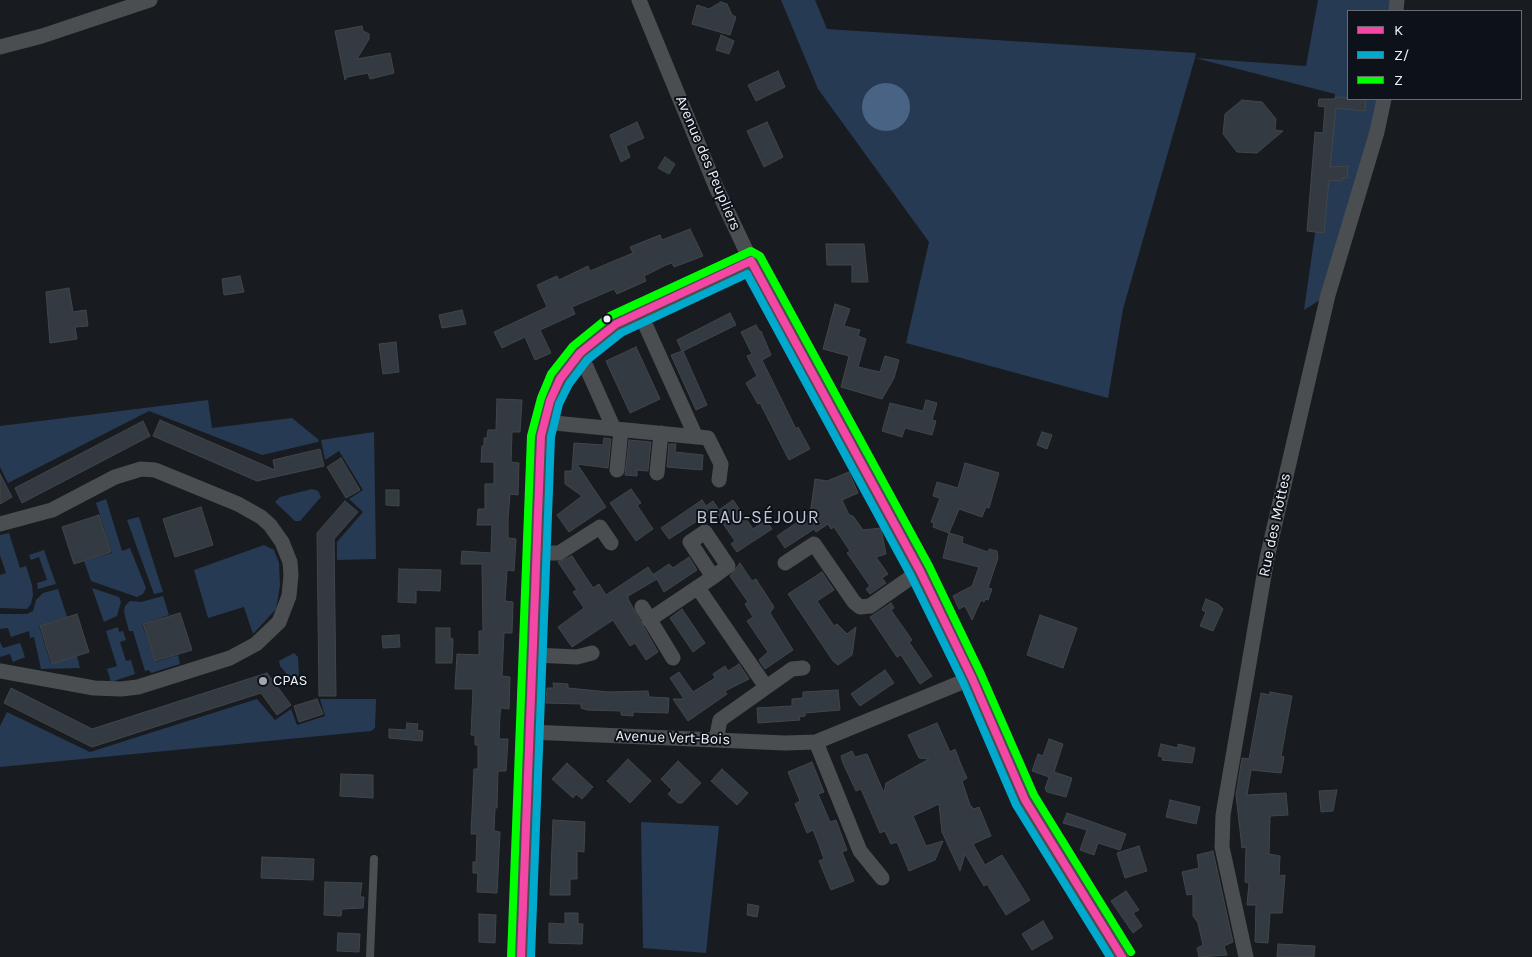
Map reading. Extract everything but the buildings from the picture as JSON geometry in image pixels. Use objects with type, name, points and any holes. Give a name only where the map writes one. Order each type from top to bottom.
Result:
[{"type":"street","points":[[0,47],[42,36],[150,0]]},
{"type":"street","name":"Avenue des Peupliers","points":[[639,0],[716,187],[752,261],[920,571],[972,678],[1025,800],[1122,957]]},
{"type":"street","name":"Rue des Mottes","points":[[1246,957],[1222,847],[1223,815],[1244,682],[1267,558],[1328,295],[1377,132],[1384,100]]},
{"type":"street","points":[[521,957],[541,436],[544,422],[560,379],[580,353],[616,324],[752,261]]},
{"type":"street","points":[[640,313],[696,437]]},
{"type":"street","points":[[580,353],[618,429],[617,470]]},
{"type":"street","points":[[544,422],[708,438],[721,464],[719,480]]},
{"type":"street","points":[[657,473],[661,433]]},
{"type":"street","points":[[0,524],[52,510],[115,476],[141,469],[155,470],[238,504],[261,517],[270,525],[282,542],[290,562],[291,575],[289,596],[279,622],[256,644],[230,658],[144,685],[120,689],[94,688],[0,671]]},
{"type":"street","points":[[537,553],[558,553],[600,527],[611,543]]},
{"type":"street","points":[[785,563],[814,544],[854,602],[860,607],[870,606],[920,571]]},
{"type":"street","points":[[674,658],[645,613],[698,588],[713,576]]},
{"type":"street","points":[[698,588],[766,687]]},
{"type":"street","points":[[534,655],[577,657],[592,653]]},
{"type":"street","points":[[716,740],[720,720],[792,669],[803,668]]},
{"type":"street","name":"Avenue Vert-Bois","points":[[530,732],[816,742],[972,678]]},
{"type":"street","points":[[816,742],[860,851],[882,878]]},
{"type":"lane","points":[[370,957],[374,859]]},
{"type":"shaded area","points":[[781,0],[815,0],[827,29],[1196,53],[1123,309],[1108,398],[906,343],[929,242],[818,89]]},
{"type":"shaded area","points":[[1318,0],[1392,0],[1392,10],[1347,10],[1347,100],[1384,100],[1328,295],[1304,310],[1335,94],[1195,58],[1306,66]]},
{"type":"shaded area","points":[[881,83],[891,83],[900,87],[906,93],[909,98],[909,116],[900,127],[891,131],[881,131],[872,127],[866,121],[862,112],[862,102],[866,93],[872,87]]},
{"type":"shaded area","points":[[208,400],[212,428],[292,418],[319,440],[318,442],[262,455],[149,411],[8,483],[0,467],[0,426]]},
{"type":"shaded area","points":[[374,432],[376,559],[337,560],[337,542],[363,512],[349,499],[363,490],[339,451],[325,460],[321,440]]},
{"type":"shaded area","points":[[312,489],[318,491],[321,497],[300,521],[295,521],[275,502],[280,497]]},
{"type":"shaded area","points":[[106,499],[122,551],[130,548],[146,588],[143,594],[137,597],[91,581],[84,561],[112,553],[96,503]]},
{"type":"shaded area","points":[[139,517],[163,592],[154,594],[127,520]]},
{"type":"shaded area","points":[[9,533],[20,568],[26,566],[32,585],[33,595],[31,604],[27,609],[0,608],[0,575],[6,573],[0,555],[0,535]]},
{"type":"shaded area","points":[[264,545],[274,550],[279,563],[280,585],[276,609],[253,634],[244,607],[208,618],[194,570]]},
{"type":"shaded area","points":[[44,550],[56,584],[38,589],[37,583],[47,580],[39,557],[31,560],[29,555]]},
{"type":"shaded area","points":[[92,588],[119,597],[121,602],[117,616],[104,622]]},
{"type":"shaded area","points":[[58,589],[67,617],[39,626],[51,664],[77,656],[80,668],[41,669],[34,637],[30,638],[29,631],[11,637],[8,628],[0,629],[0,614],[27,614],[33,611],[36,600],[43,593]]},
{"type":"shaded area","points":[[163,596],[169,615],[142,624],[155,662],[178,655],[180,664],[151,673],[149,670],[145,671],[133,631],[129,631],[124,612],[125,606],[130,601],[141,602]]},
{"type":"shaded area","points":[[118,627],[119,632],[123,631],[126,640],[120,642],[126,661],[131,660],[135,674],[111,682],[107,669],[117,666],[106,631]]},
{"type":"shaded area","points":[[0,642],[3,648],[20,643],[25,657],[13,662],[10,654],[0,657]]},
{"type":"shaded area","points":[[294,653],[298,657],[299,675],[297,679],[292,680],[280,666],[279,661]]},
{"type":"shaded area","points":[[257,699],[275,720],[291,709],[297,725],[325,716],[320,699],[376,699],[375,728],[371,731],[0,767],[0,726],[7,712],[90,752]]},
{"type":"shaded area","points":[[641,822],[719,826],[706,953],[643,948]]},
{"type":"transit line","name":"Z","points":[[511,957],[531,436],[541,398],[551,374],[573,346],[610,316],[751,251],[760,256],[929,566],[981,674],[1034,795],[1131,952]]},
{"type":"transit line","name":"K","points":[[751,261],[920,571],[972,678],[1025,800],[1122,957]]},
{"type":"transit line","name":"K","points":[[521,957],[541,436],[550,401],[560,379],[580,353],[616,324],[751,261]]},
{"type":"transit line","name":"Z/","points":[[531,957],[551,437],[559,404],[569,384],[587,360],[621,333],[747,274],[911,576],[963,682],[1016,805],[1110,957]]},
{"type":"place","name":"CPAS","points":[[263,681]]},
{"type":"district","name":"BEAU-SÉJOUR","points":[[758,518]]}]
